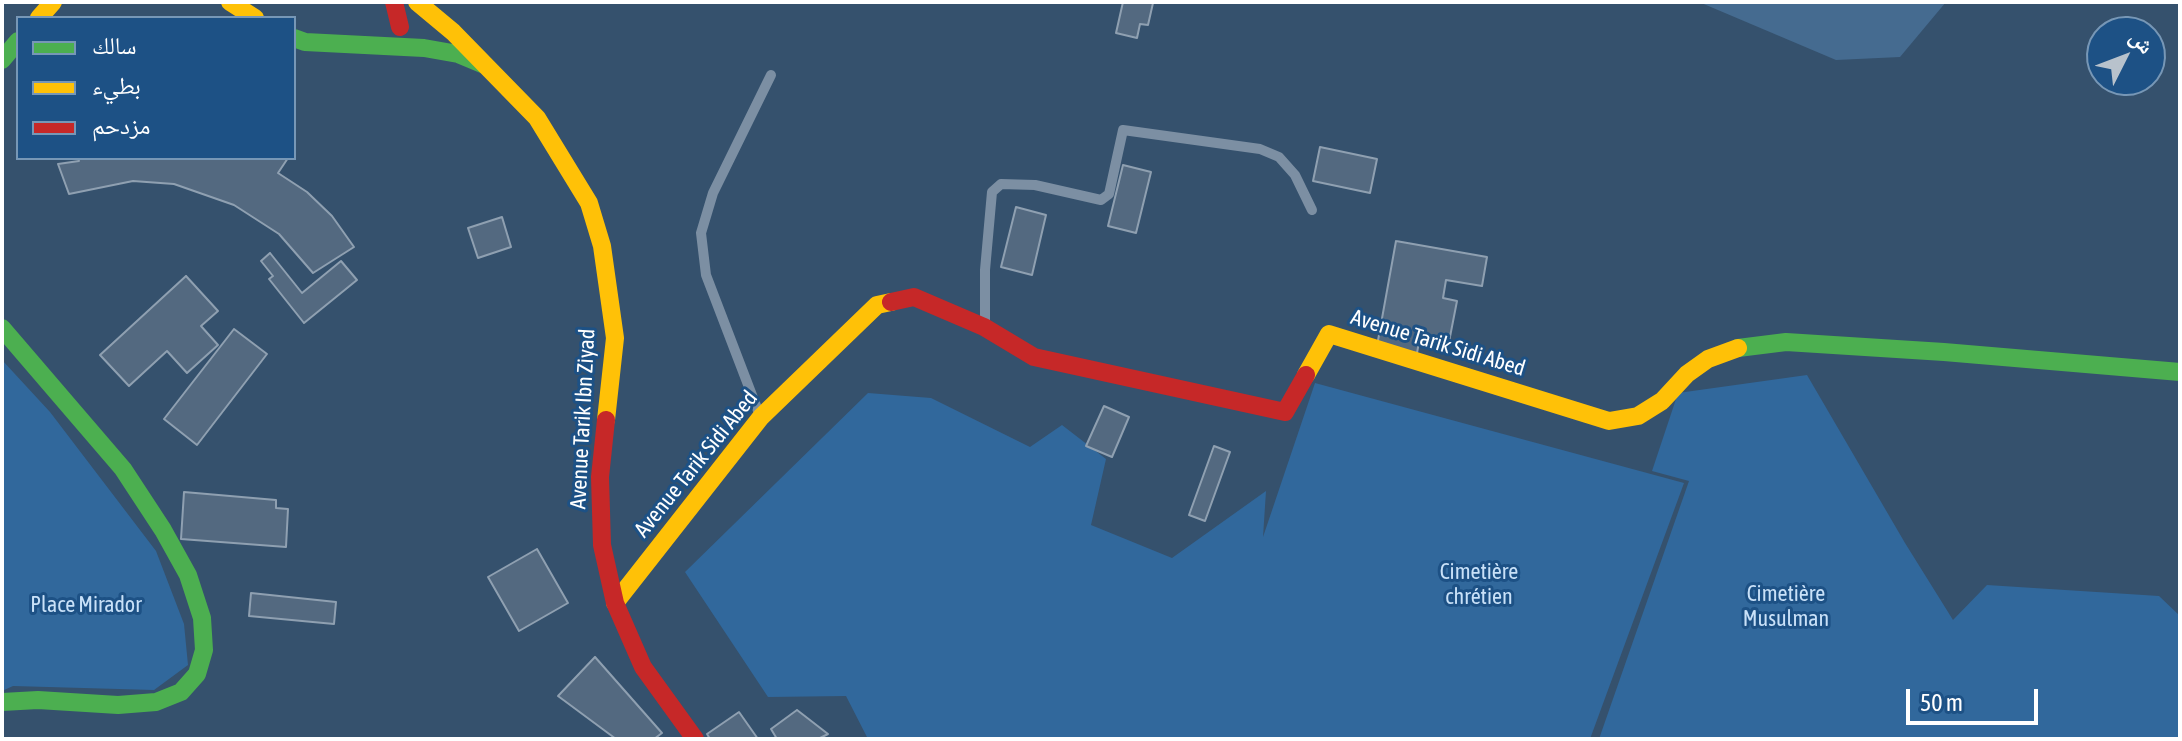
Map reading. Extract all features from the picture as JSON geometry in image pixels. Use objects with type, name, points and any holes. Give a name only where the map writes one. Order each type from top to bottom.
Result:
[{"type":"street","points":[[394,2],[400,27]]},
{"type":"street","points":[[365,44],[420,19],[422,7]]},
{"type":"street","name":"Avenue Tarik Ibn Ziyad","points":[[422,7],[453,32],[537,118],[589,203],[602,246],[615,338],[600,477],[602,545],[615,603],[643,667],[695,739]]},
{"type":"street","points":[[424,48],[453,32]]},
{"type":"street","points":[[296,39],[305,42],[424,48],[458,54],[485,65]]},
{"type":"street","points":[[2,60],[16,43]]},
{"type":"street","name":"Avenue Tarik Sidi Abed","points":[[615,603],[761,417],[877,305],[914,297],[984,327],[1034,357],[1285,412],[1329,334],[1609,421],[1638,416],[1662,401],[1687,374],[1708,359],[1741,347],[1786,342],[2180,372]]},
{"type":"street","points":[[2,328],[123,469],[163,530],[188,575],[202,618],[204,650],[197,674],[181,692],[156,702],[118,705],[38,700],[2,702]]},
{"type":"lane","points":[[761,417],[706,275],[701,233],[713,193],[771,75]]},
{"type":"lane","points":[[984,327],[992,192],[1001,184],[1035,185],[1101,200],[1109,194],[1123,130],[1260,149],[1279,157],[1295,175],[1312,210]]},
{"type":"green space","name":"Place Mirador","points":[[2,360],[50,412],[156,551],[184,624],[188,665],[154,690],[13,686],[2,691]]},
{"type":"green space","name":"Cimetière Musulman","points":[[1807,375],[1953,620],[1987,585],[2159,596],[2180,616],[2180,739],[1599,739],[1689,481],[1652,471],[1678,393]]},
{"type":"green space","name":"Cimetière chrétien","points":[[1315,383],[1684,483],[1590,739],[868,739],[846,696],[768,697],[685,572],[868,393],[931,398],[1030,447],[1062,425],[1106,459],[1091,525],[1172,558],[1266,491],[1263,537]]},
{"type":"shaded area","points":[[1699,2],[1946,2],[1900,57],[1836,60]]},
{"type":"building","points":[[1123,2],[1153,3],[1148,25],[1140,24],[1137,38],[1116,33]]},
{"type":"building","points":[[1320,147],[1377,159],[1370,193],[1313,181]]},
{"type":"building","points":[[287,160],[278,173],[307,192],[332,216],[354,247],[313,273],[279,234],[234,205],[174,184],[133,181],[69,194],[58,164],[79,161]]},
{"type":"building","points":[[1123,165],[1151,172],[1136,233],[1108,226]]},
{"type":"building","points":[[1016,207],[1046,215],[1032,275],[1001,267]]},
{"type":"building","points":[[502,217],[511,247],[478,258],[468,228]]},
{"type":"building","points":[[1396,241],[1487,257],[1482,286],[1446,280],[1443,298],[1457,301],[1448,347],[1419,342],[1417,353],[1377,346]]},
{"type":"building","points":[[270,253],[302,293],[341,261],[357,280],[304,323],[269,279],[273,276],[261,261]]},
{"type":"building","points":[[186,276],[218,311],[201,326],[218,345],[187,373],[167,351],[129,386],[100,355]]},
{"type":"building","points":[[234,329],[267,354],[197,445],[164,419]]},
{"type":"building","points":[[1104,406],[1129,417],[1112,457],[1086,446]]},
{"type":"building","points":[[1214,446],[1230,452],[1205,521],[1189,515]]},
{"type":"building","points":[[184,492],[276,500],[276,508],[288,509],[286,547],[181,539]]},
{"type":"building","points":[[537,549],[568,603],[519,631],[488,577]]},
{"type":"building","points":[[251,593],[336,602],[334,624],[249,616]]},
{"type":"building","points":[[595,657],[662,733],[654,739],[616,739],[558,696]]},
{"type":"building","points":[[797,710],[828,734],[818,739],[777,739],[771,729]]},
{"type":"building","points":[[739,712],[758,739],[710,739],[707,734]]},
{"type":"traffic: fast","points":[[296,39],[305,42],[424,48],[458,54],[482,64]]},
{"type":"traffic: fast","points":[[2,60],[16,43]]},
{"type":"traffic: fast","points":[[2,328],[123,469],[163,530],[188,575],[202,618],[204,650],[197,674],[181,692],[156,702],[118,705],[38,700],[2,702]]},
{"type":"traffic: fast","points":[[1738,348],[1786,342],[2180,372]]},
{"type":"traffic: slow","points":[[41,16],[53,2]]},
{"type":"traffic: slow","points":[[230,2],[252,16]]},
{"type":"traffic: slow","points":[[417,2],[453,32],[537,118],[589,203],[602,246],[615,338],[606,420]]},
{"type":"traffic: slow","points":[[615,603],[761,417],[877,305],[891,302]]},
{"type":"traffic: slow","points":[[1306,375],[1329,334],[1609,421],[1638,416],[1662,401],[1687,374],[1708,359],[1738,348]]},
{"type":"traffic: jam","points":[[394,2],[400,27]]},
{"type":"traffic: jam","points":[[891,302],[914,297],[984,327],[1034,357],[1285,412],[1306,375]]},
{"type":"traffic: jam","points":[[606,420],[600,477],[602,545],[615,603],[643,667],[695,739]]}]
